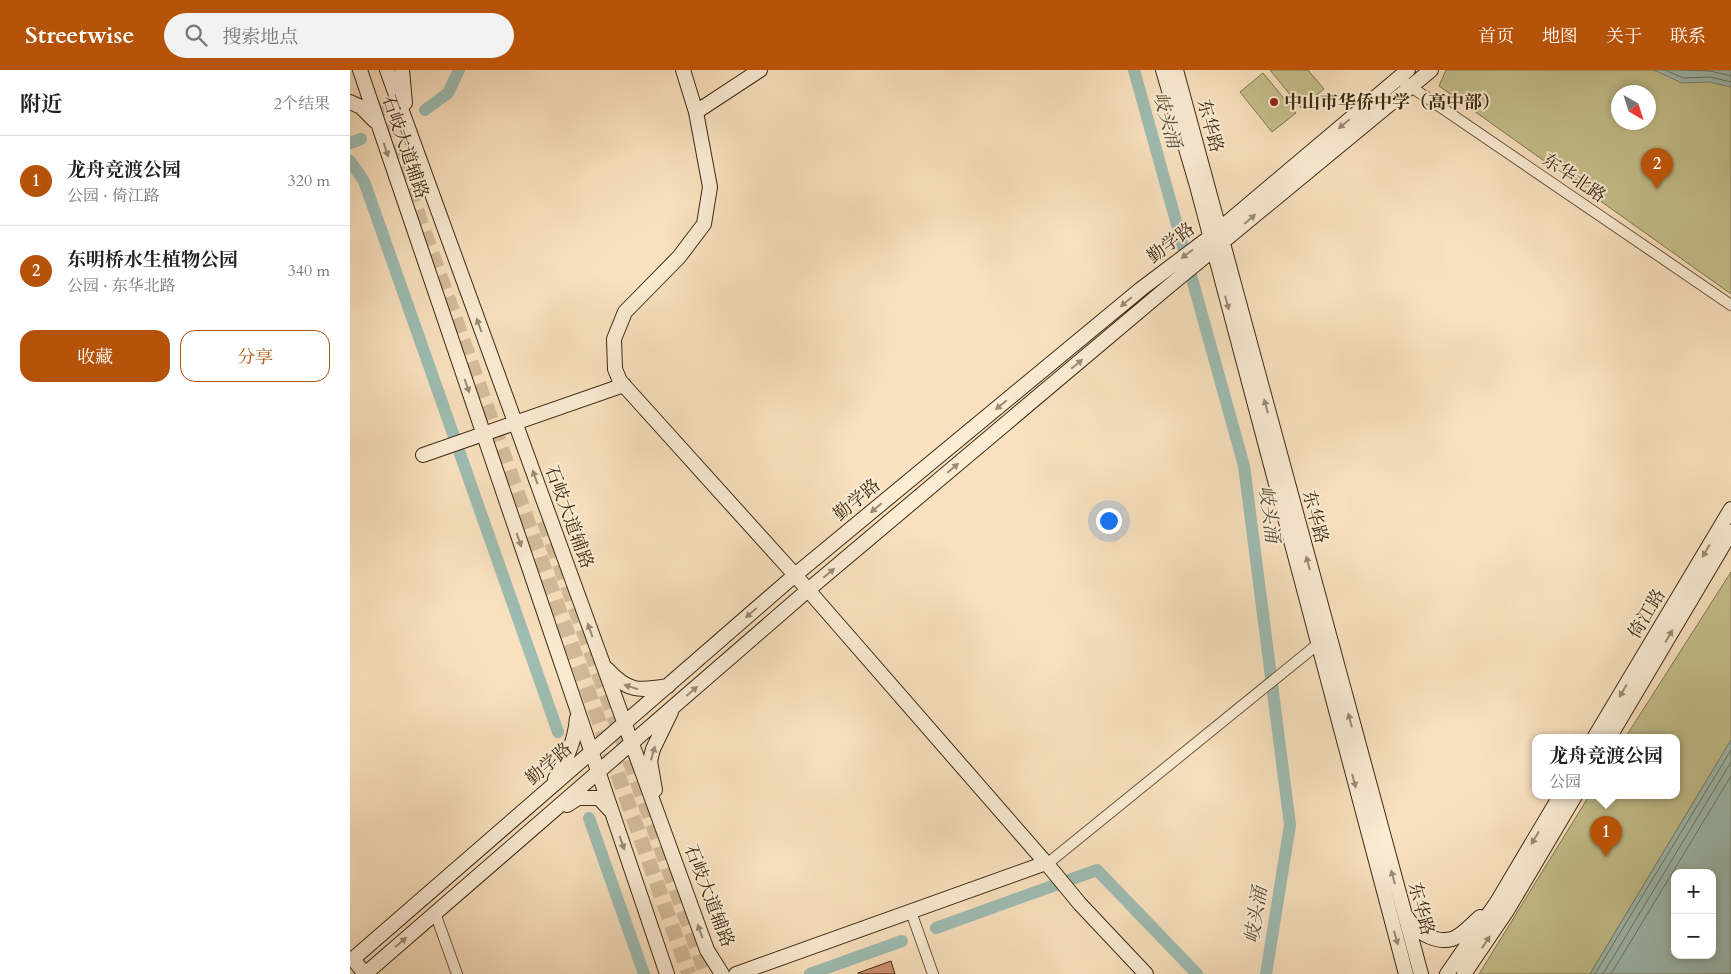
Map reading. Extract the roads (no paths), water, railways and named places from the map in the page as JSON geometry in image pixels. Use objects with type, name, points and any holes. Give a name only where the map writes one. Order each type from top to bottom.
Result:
[{"type":"main road","name":"石岐大道辅路","points":[[360,70],[477,435],[578,712],[592,752],[594,776],[612,812],[667,974]]},
{"type":"main road","name":"石岐大道辅路","points":[[387,70],[631,743],[708,950],[722,974]]},
{"type":"main road","points":[[402,70],[409,131]]},
{"type":"main road","points":[[683,70],[696,112],[710,187],[704,224],[679,257],[625,312],[614,339],[615,370],[624,385],[795,575],[1080,904],[1146,974]]},
{"type":"main road","points":[[696,112],[760,70]]},
{"type":"main road","name":"东华路","points":[[1163,70],[1216,240],[1420,974]]},
{"type":"main road","name":"东华路","points":[[1176,70],[1216,240],[1318,644],[1406,974]]},
{"type":"main road","name":"勤学路","points":[[364,974],[353,959],[795,575],[1164,271],[1216,240],[1432,70]]},
{"type":"main road","name":"勤学路","points":[[531,830],[808,590],[1168,287],[1216,240],[1403,74]]},
{"type":"main road","points":[[350,102],[361,108],[378,124]]},
{"type":"main road","points":[[427,453],[514,421],[624,385]]},
{"type":"main road","name":"倚江路","points":[[1596,734],[1731,509]]},
{"type":"main road","name":"倚江路","points":[[1611,734],[1731,532]]},
{"type":"main road","points":[[603,664],[618,682],[630,688],[641,690],[668,686]]},
{"type":"main road","points":[[659,818],[650,761],[653,749],[673,707]]},
{"type":"main road","points":[[546,791],[570,754],[576,734],[578,712]]},
{"type":"main road","points":[[364,974],[531,830],[578,798],[599,798],[612,812]]},
{"type":"main road","points":[[1447,974],[1497,902],[1558,799]]},
{"type":"main road","points":[[1464,974],[1508,909],[1573,799]]},
{"type":"main road","points":[[736,974],[1046,864]]},
{"type":"main road","points":[[1400,906],[1412,926],[1436,939],[1452,939],[1462,934],[1497,902]]},
{"type":"street","name":"东华北路","points":[[1403,74],[1412,86],[1731,305]]},
{"type":"street","points":[[1046,864],[1318,644]]},
{"type":"street","points":[[911,912],[932,974]]},
{"type":"street","points":[[435,913],[458,974]]},
{"type":"water","points":[[1654,70],[1731,70],[1731,87],[1709,82],[1682,83]]},
{"type":"water","points":[[1731,740],[1731,974],[1590,974]]},
{"type":"waterway","name":"岐头涌","points":[[425,110],[448,93],[459,70]]},
{"type":"waterway","name":"岐头涌","points":[[1134,70],[1244,466],[1290,825],[1266,974]]},
{"type":"waterway","name":"岐头涌","points":[[350,143],[361,139]]},
{"type":"waterway","points":[[350,161],[364,181],[558,732]]},
{"type":"waterway","points":[[589,818],[644,974]]},
{"type":"waterway","points":[[936,928],[1097,870],[1197,974]]},
{"type":"waterway","points":[[810,974],[902,941]]},
{"type":"tunnel","points":[[378,102],[689,974]]},
{"type":"tunnel","points":[[544,521],[706,974]]},
{"type":"place","name":"中山市华侨中学（高中部）","points":[[1274,102]]},
{"type":"place","name":"东明桥水生植物公园","points":[[1657,189]]},
{"type":"place","name":"龙舟竞渡公园","points":[[1606,857]]}]
